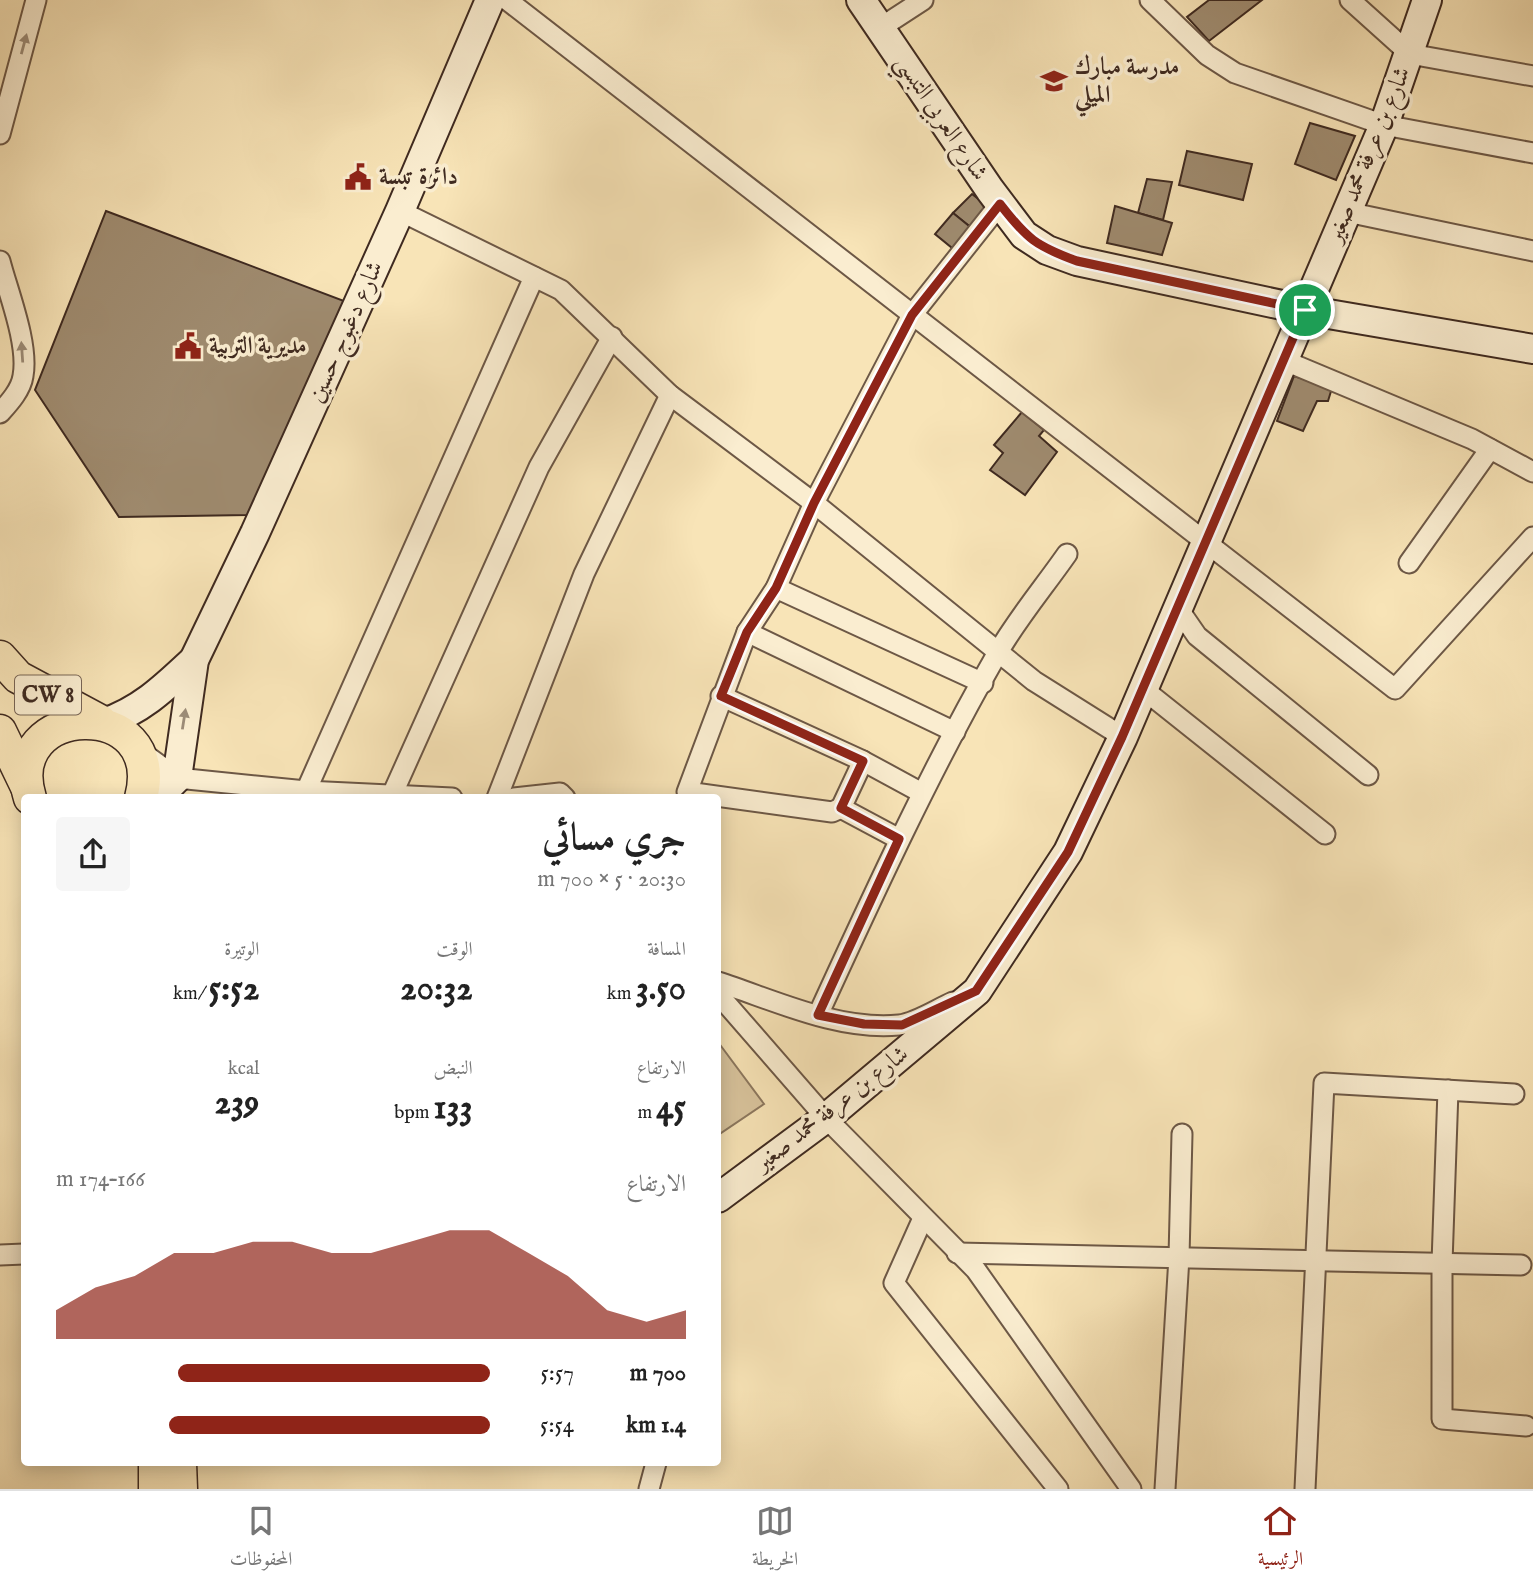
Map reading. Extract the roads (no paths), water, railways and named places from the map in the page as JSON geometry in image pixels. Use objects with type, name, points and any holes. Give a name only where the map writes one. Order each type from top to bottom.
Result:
[{"type":"main road","name":"CW 8","points":[[0,657],[18,677],[104,723]]},
{"type":"main road","points":[[28,792],[31,758],[48,734],[65,724],[85,721],[104,723],[121,733],[135,747],[142,765],[146,794]]},
{"type":"main road","name":"CW 8","points":[[0,730],[28,792]]},
{"type":"main road","points":[[155,1466],[155,1489]]},
{"type":"main road","points":[[180,1466],[181,1489]]},
{"type":"street","points":[[0,134],[36,0]]},
{"type":"street","name":"شارع دغبوج حسين","points":[[194,660],[255,533],[400,211],[490,0]]},
{"type":"street","points":[[506,0],[1395,689],[1533,537]]},
{"type":"street","name":"شارع العربي التبسي","points":[[861,0],[1000,204],[1024,235],[1047,250],[1077,261],[1305,310],[1533,349]]},
{"type":"street","points":[[880,28],[923,0]]},
{"type":"street","points":[[1150,0],[1207,55],[1235,73],[1384,125],[1533,153]]},
{"type":"street","points":[[1350,0],[1410,54],[1533,76]]},
{"type":"street","name":"شارع بن عرفة محمد صغير","points":[[721,1196],[826,1118],[976,991],[1068,852],[1143,689],[1384,125],[1427,0]]},
{"type":"street","points":[[702,794],[687,792],[747,632],[776,588],[814,503],[912,315],[1000,204]]},
{"type":"street","points":[[400,211],[561,290],[670,395],[814,503],[1034,681],[1122,737]]},
{"type":"street","points":[[1347,212],[1533,251]]},
{"type":"street","points":[[0,261],[22,341],[23,376],[11,401],[0,413]]},
{"type":"street","points":[[306,791],[534,277]]},
{"type":"street","points":[[392,794],[539,467],[612,337]]},
{"type":"street","points":[[1283,360],[1490,449],[1533,472]]},
{"type":"street","points":[[500,794],[584,574],[670,395]]},
{"type":"street","points":[[1409,563],[1490,449]]},
{"type":"street","points":[[818,1015],[922,793],[998,653],[1067,554]]},
{"type":"street","points":[[776,588],[983,683]]},
{"type":"street","points":[[1177,607],[1197,636],[1368,775]]},
{"type":"street","points":[[747,632],[955,732]]},
{"type":"street","points":[[104,723],[130,714],[156,696],[194,660]]},
{"type":"street","points":[[177,778],[194,660]]},
{"type":"street","points":[[1143,689],[1325,834]]},
{"type":"street","points":[[721,696],[863,761],[922,793]]},
{"type":"street","points":[[135,747],[177,778],[306,791],[370,794]]},
{"type":"street","points":[[721,796],[832,811],[841,808],[863,761]]},
{"type":"street","points":[[148,794],[177,778]]},
{"type":"street","points":[[841,808],[899,839]]},
{"type":"street","points":[[721,983],[818,1015],[864,1024],[902,1025],[976,991]]},
{"type":"street","points":[[721,997],[826,1118],[976,1270],[1131,1489]]},
{"type":"street","points":[[1305,1489],[1324,1083],[1514,1094]]},
{"type":"street","points":[[1448,1090],[1442,1263],[1442,1419],[1526,1426]]},
{"type":"street","points":[[1165,1489],[1179,1257],[1182,1133]]},
{"type":"street","points":[[923,1218],[894,1283],[1059,1489]]},
{"type":"street","points":[[957,1253],[1521,1265]]},
{"type":"street","points":[[0,1255],[21,1254]]},
{"type":"street","points":[[649,1489],[655,1466]]},
{"type":"place","name":"مدرسة مبارك الميلي","points":[[1054,81]]},
{"type":"place","name":"دائرة تبسة","points":[[358,177]]},
{"type":"place","name":"مديرية التربية","points":[[188,346]]}]
